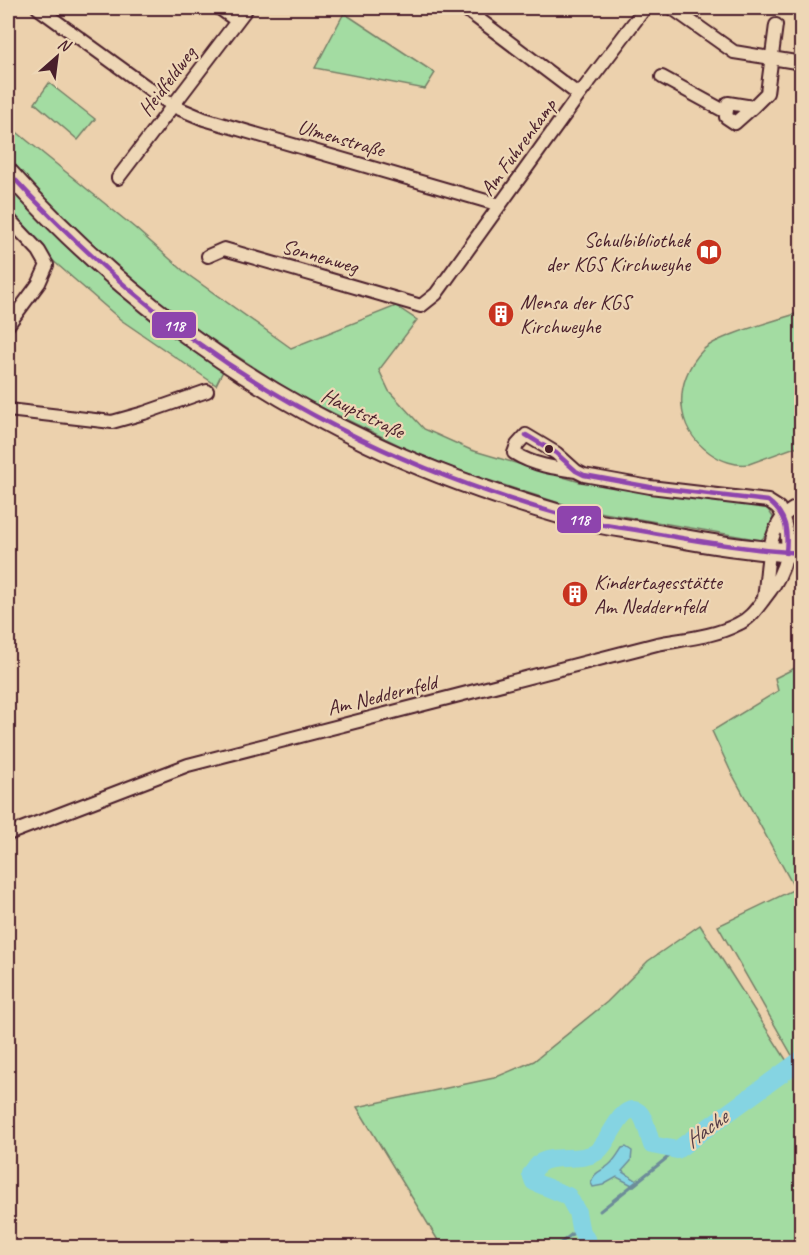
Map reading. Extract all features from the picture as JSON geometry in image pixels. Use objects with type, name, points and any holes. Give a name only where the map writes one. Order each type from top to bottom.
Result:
[{"type":"main road","name":"Hauptstraße","points":[[8,172],[36,204],[90,255],[184,332],[243,373],[296,405],[369,443],[449,477],[575,519],[713,544],[786,553]]},
{"type":"street","name":"Ulmenstraße","points":[[38,8],[173,106],[204,119],[500,205]]},
{"type":"street","points":[[219,8],[237,21]]},
{"type":"street","name":"Heidfeldweg","points":[[118,178],[247,8]]},
{"type":"street","points":[[464,8],[579,95]]},
{"type":"street","name":"Am Fuhrenkamp","points":[[421,306],[436,294],[579,95],[645,8]]},
{"type":"street","points":[[672,8],[734,52],[801,63]]},
{"type":"street","points":[[662,77],[726,112],[728,104],[753,107],[767,93],[776,25]]},
{"type":"street","points":[[8,218],[39,251],[47,265],[39,283],[8,325]]},
{"type":"street","name":"Sonnenweg","points":[[208,256],[224,249],[421,306]]},
{"type":"street","points":[[8,410],[112,422],[207,391]]},
{"type":"street","points":[[576,471],[584,475],[651,486],[768,501],[779,508],[783,516]]},
{"type":"street","points":[[786,553],[776,530],[783,516],[801,504]]},
{"type":"street","name":"Am Neddernfeld","points":[[8,834],[188,765],[657,644],[719,631],[739,624],[755,612],[764,599],[786,553]]},
{"type":"green space","points":[[344,13],[435,73],[425,89],[315,68]]},
{"type":"green space","points":[[49,83],[95,119],[78,140],[35,103]]},
{"type":"green space","points":[[8,125],[135,228],[187,274],[291,348],[396,306],[417,320],[379,370],[389,391],[424,429],[471,450],[580,482],[767,508],[773,517],[771,530],[761,540],[575,508],[460,471],[407,449],[296,395],[181,319],[113,264],[31,184],[8,156]]},
{"type":"green space","points":[[8,182],[76,254],[142,311],[224,369],[216,385],[121,320],[43,252],[8,214]]},
{"type":"green space","points":[[801,312],[801,445],[749,464],[734,464],[714,456],[698,443],[684,418],[683,390],[686,376],[693,362],[711,344],[749,328]]},
{"type":"green space","points":[[801,665],[801,1071],[718,926],[795,889],[730,770],[712,731],[778,691],[775,678]]},
{"type":"green space","points":[[700,925],[801,1083],[801,1247],[442,1247],[357,1107],[494,1078],[534,1061],[607,1002],[648,961]]},
{"type":"water","points":[[626,1147],[632,1151],[631,1161],[622,1171],[639,1182],[634,1186],[617,1177],[603,1185],[593,1187],[591,1183],[598,1172],[611,1163],[622,1148]]},
{"type":"waterway","name":"Hache","points":[[591,1248],[580,1228],[577,1212],[568,1196],[534,1182],[531,1174],[539,1164],[545,1160],[589,1156],[595,1153],[605,1143],[623,1115],[634,1110],[641,1115],[652,1145],[677,1150],[802,1059]]},
{"type":"waterway","points":[[600,1211],[677,1150]]},
{"type":"waterway","points":[[554,1248],[580,1228]]},
{"type":"transit line","name":"118","points":[[8,172],[97,261],[178,328],[229,365],[338,428],[453,479],[573,518],[708,542],[802,553]]},
{"type":"transit line","name":"118","points":[[526,435],[556,453],[584,475],[650,487],[768,501],[783,518],[787,538],[786,553]]},
{"type":"place","name":"Schulbibliothek der KGS Kirchweyhe","points":[[709,252]]},
{"type":"place","name":"Mensa der KGS Kirchweyhe","points":[[501,314]]},
{"type":"place","name":"Kindertagesstätte Am Neddernfeld","points":[[575,594]]}]
